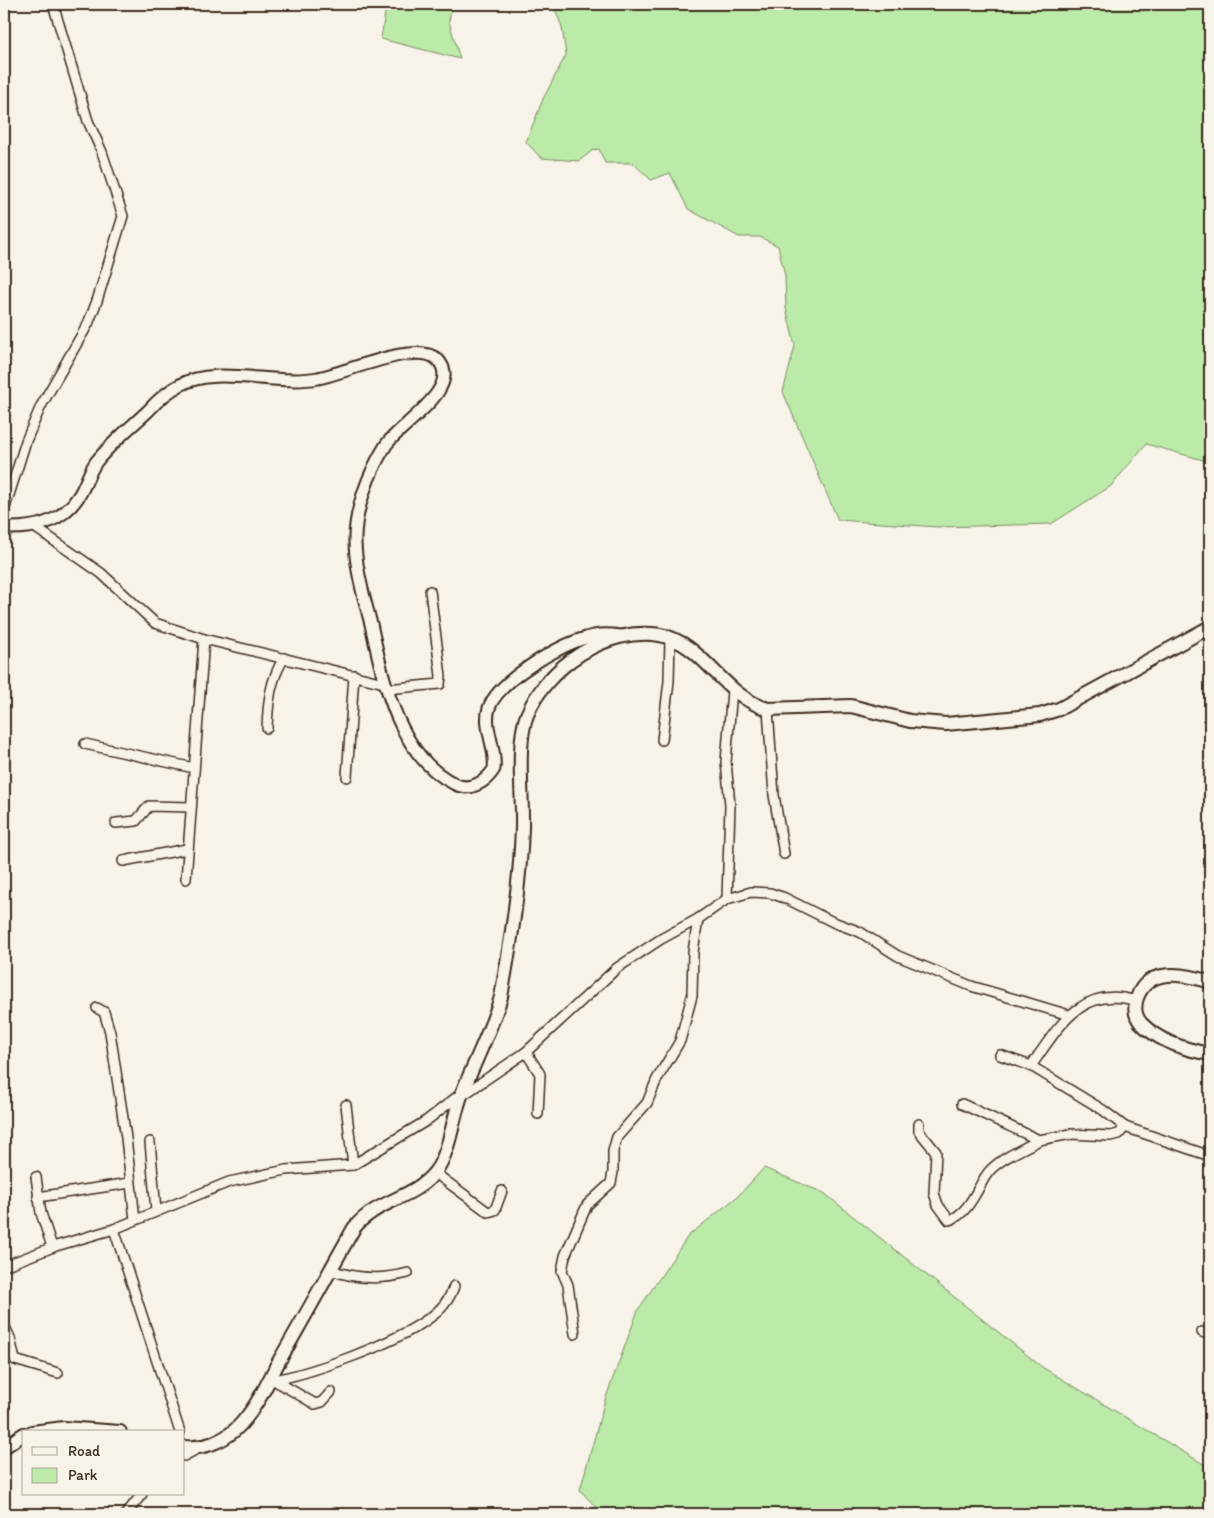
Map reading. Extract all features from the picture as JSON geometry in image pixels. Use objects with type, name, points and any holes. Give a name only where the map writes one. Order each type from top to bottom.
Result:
[{"type":"main road","points":[[4,528],[48,523],[65,512],[79,495],[101,457],[161,398],[180,384],[197,378],[221,376],[294,382],[320,378],[400,355],[429,355],[438,360],[444,378],[442,386],[427,405],[397,431],[386,445],[358,508],[355,546],[361,584],[385,686],[398,721],[411,743],[426,762],[458,786],[473,786],[483,781],[494,769],[488,710],[493,701],[508,684],[524,671],[572,643],[599,635],[651,635],[670,638],[694,653],[732,690],[748,702],[768,709],[851,706],[927,724],[946,724],[1040,715],[1078,701],[1210,627]]},
{"type":"main road","points":[[185,1448],[211,1444],[235,1430],[248,1415],[271,1380],[354,1228],[364,1216],[415,1189],[435,1173],[442,1158],[461,1095],[495,1016],[508,954],[522,837],[522,738],[526,716],[543,686],[560,668],[578,655],[624,636]]},
{"type":"main road","points":[[1210,982],[1172,974],[1155,977],[1141,989],[1136,1000],[1136,1014],[1155,1036],[1210,1054]]},
{"type":"main road","points":[[48,1430],[64,1428],[92,1430]]},
{"type":"main road","points":[[4,1447],[22,1435]]},
{"type":"street","points":[[4,511],[26,441],[41,406],[88,324],[123,216],[113,192],[102,152],[88,121],[53,4]]},
{"type":"street","points":[[33,526],[102,573],[149,620],[204,639],[354,675],[385,686],[440,684],[441,676],[430,590]]},
{"type":"street","points":[[662,740],[669,681],[670,638]]},
{"type":"street","points":[[186,878],[204,639]]},
{"type":"street","points":[[266,728],[268,704],[274,678],[284,658]]},
{"type":"street","points":[[347,777],[354,675]]},
{"type":"street","points":[[727,900],[730,805],[726,762],[732,690]]},
{"type":"street","points":[[768,709],[774,795],[784,854]]},
{"type":"street","points":[[85,744],[194,768]]},
{"type":"street","points":[[116,823],[136,821],[150,806],[191,807]]},
{"type":"street","points":[[123,861],[187,849]]},
{"type":"street","points":[[4,1266],[52,1248],[114,1229],[229,1182],[254,1175],[286,1170],[353,1165],[426,1121],[461,1095],[526,1052],[617,968],[661,939],[698,919],[727,900],[751,892],[777,895],[832,922],[860,932],[887,950],[907,960],[970,986],[1068,1015]]},
{"type":"street","points":[[575,1334],[568,1285],[562,1271],[565,1256],[587,1205],[611,1183],[613,1172],[612,1150],[616,1137],[647,1103],[657,1079],[680,1041],[692,996],[693,952],[698,919]]},
{"type":"street","points":[[1031,1066],[1060,1022],[1068,1015],[1083,1006],[1112,997],[1122,996],[1136,1000]]},
{"type":"street","points":[[97,1008],[104,1012],[110,1032],[126,1138],[135,1220]]},
{"type":"street","points":[[526,1052],[540,1074],[538,1114]]},
{"type":"street","points":[[1000,1055],[1031,1066],[1103,1110],[1125,1127],[1210,1156]]},
{"type":"street","points":[[962,1104],[1039,1140]]},
{"type":"street","points":[[346,1105],[353,1165]]},
{"type":"street","points":[[919,1124],[919,1131],[936,1152],[934,1193],[938,1205],[949,1220],[956,1218],[962,1213],[986,1175],[1000,1163],[1039,1140],[1071,1134],[1110,1136],[1119,1134],[1125,1127]]},
{"type":"street","points":[[150,1142],[156,1211]]},
{"type":"street","points":[[435,1173],[488,1212],[495,1210],[502,1191]]},
{"type":"street","points":[[36,1177],[38,1197],[52,1248]]},
{"type":"street","points":[[38,1197],[130,1183]]},
{"type":"street","points":[[114,1229],[179,1430]]},
{"type":"street","points":[[331,1270],[348,1276],[370,1278],[408,1273]]},
{"type":"street","points":[[271,1380],[322,1366],[402,1334],[429,1318],[450,1297],[454,1286]]},
{"type":"street","points":[[4,1325],[10,1338],[15,1360],[58,1373]]},
{"type":"street","points":[[271,1380],[317,1404],[325,1400],[331,1392]]},
{"type":"street","points":[[126,1514],[140,1496]]},
{"type":"green space","points":[[365,4],[452,4],[449,21],[460,59],[381,39],[386,7]]},
{"type":"green space","points":[[553,4],[1210,4],[1210,462],[1146,444],[1111,486],[1051,524],[938,527],[838,520],[783,392],[795,346],[786,308],[785,276],[778,246],[760,237],[739,237],[688,209],[670,173],[651,180],[633,163],[605,163],[599,149],[593,150],[579,161],[541,158],[526,142],[543,99],[566,55],[562,27]]},
{"type":"green space","points":[[764,1168],[824,1193],[1042,1367],[1210,1468],[1210,1514],[602,1514],[580,1490],[605,1400],[638,1310],[688,1236],[738,1196]]}]
